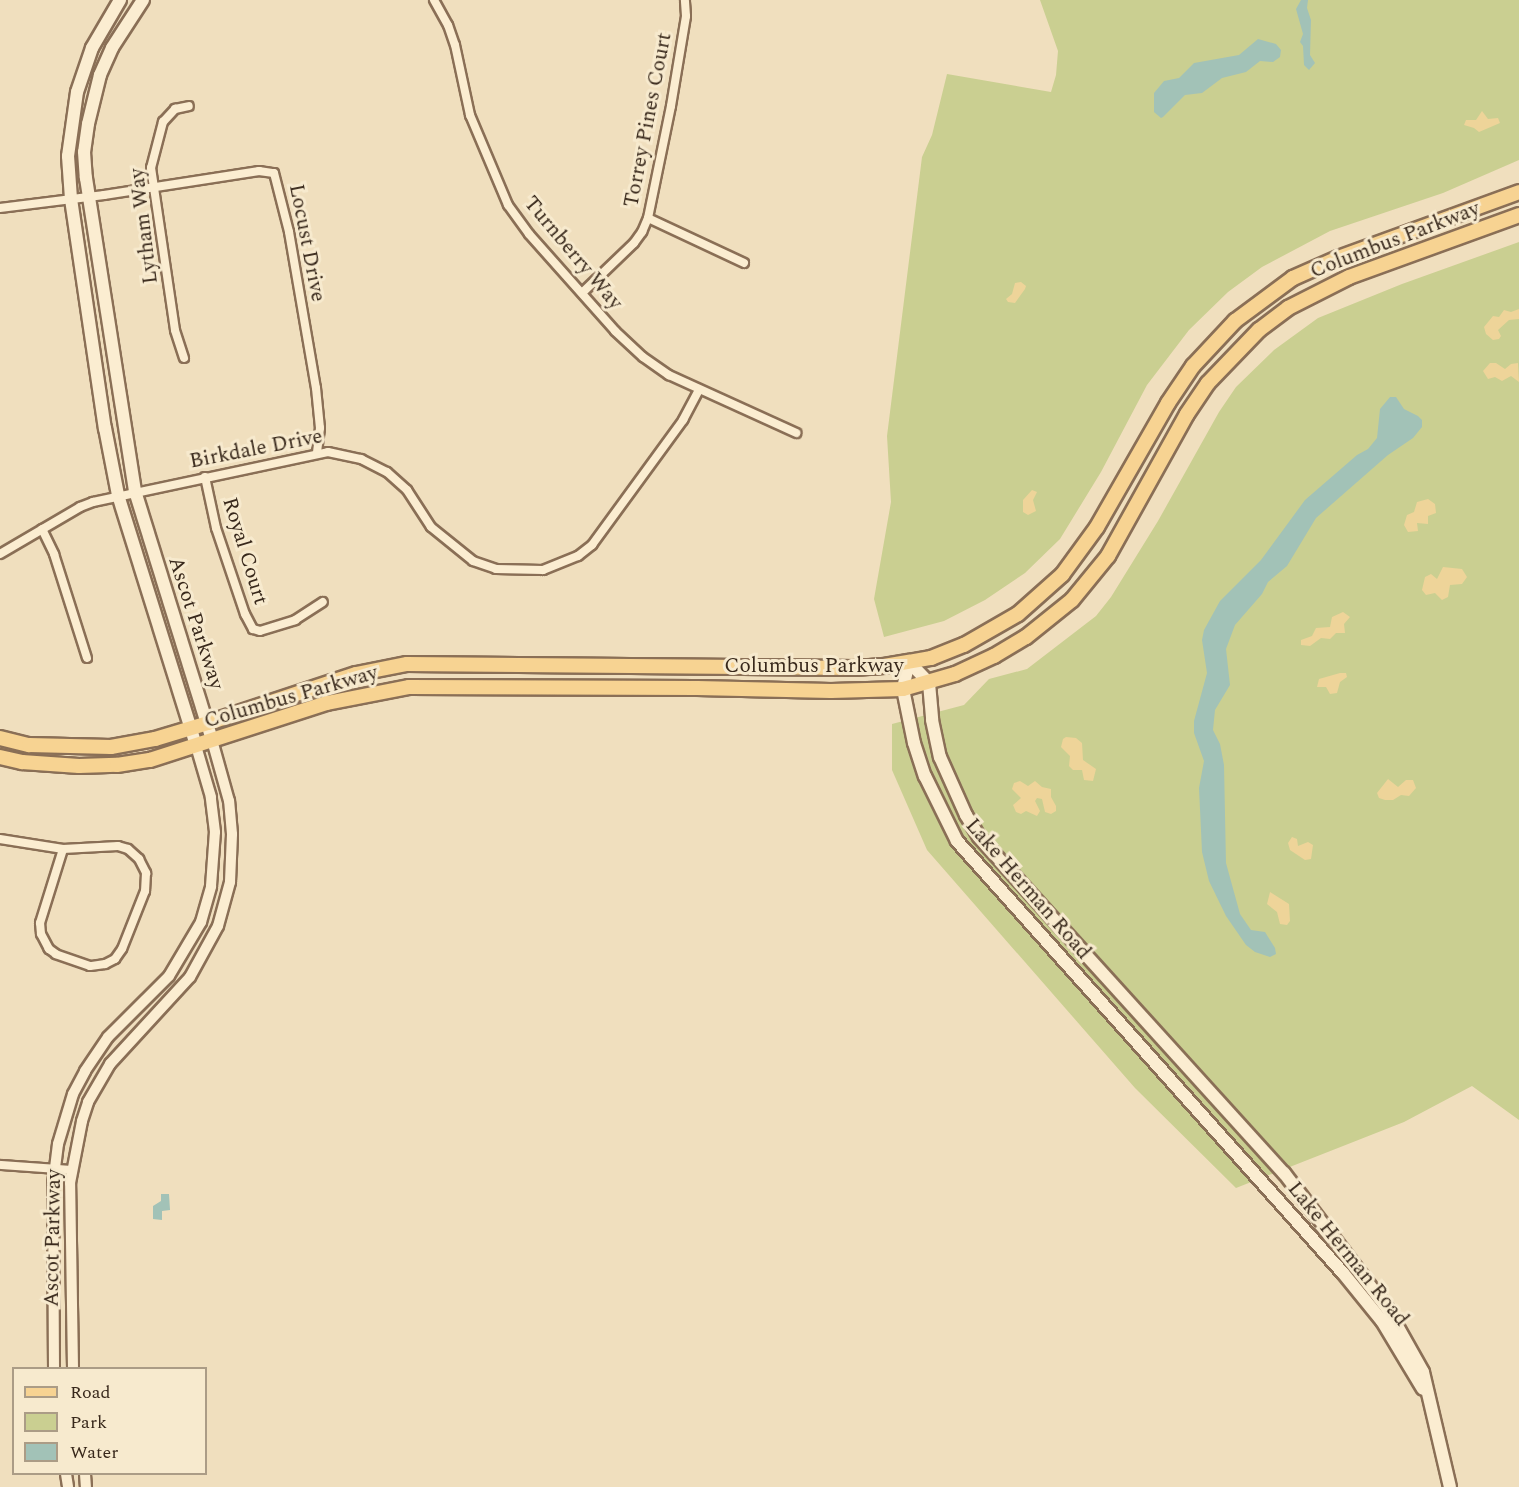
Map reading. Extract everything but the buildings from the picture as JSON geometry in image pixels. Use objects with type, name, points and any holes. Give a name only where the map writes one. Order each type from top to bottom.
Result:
[{"type":"main road","name":"Ascot Parkway","points":[[120,0],[92,48],[77,92],[68,156],[71,199],[105,428],[118,495],[196,746]]},
{"type":"main road","name":"Ascot Parkway","points":[[143,0],[112,48],[92,100],[84,152],[88,197],[135,491],[212,740]]},
{"type":"main road","name":"Columbus Parkway","points":[[0,738],[29,745],[111,747],[155,739],[356,674],[407,664],[854,668],[930,658],[988,633],[1018,614],[1062,574],[1097,527],[1168,403],[1193,366],[1244,314],[1293,278],[1338,258],[1519,192]]},
{"type":"main road","name":"Columbus Parkway","points":[[0,757],[22,762],[79,766],[117,765],[150,760],[327,704],[409,687],[685,687],[831,691],[903,689],[929,683],[994,656],[1048,621],[1072,600],[1108,556],[1187,414],[1208,384],[1259,330],[1312,294],[1349,277],[1519,215]]},
{"type":"main road","points":[[909,662],[929,683]]},
{"type":"main road","name":"Lake Herman Road","points":[[909,662],[903,689],[914,743],[925,776],[957,841],[1343,1273],[1395,1341],[1432,1405]]},
{"type":"main road","name":"Lake Herman Road","points":[[929,683],[932,720],[940,757],[966,815],[979,837],[1284,1173],[1387,1308],[1423,1372],[1450,1487]]},
{"type":"street","name":"Turnberry Way","points":[[434,0],[448,25],[455,45],[470,115],[508,205],[529,234],[615,331],[643,357],[669,375],[699,390],[796,433]]},
{"type":"street","name":"Torrey Pines Court","points":[[582,294],[634,243],[648,218],[675,83],[686,16],[685,0]]},
{"type":"street","name":"Lytham Way","points":[[184,358],[175,330],[151,168],[163,122],[175,109],[189,106]]},
{"type":"street","name":"Locust Drive","points":[[0,208],[258,171],[274,172],[289,232],[316,388],[320,428],[317,452]]},
{"type":"street","points":[[648,218],[744,263]]},
{"type":"street","name":"Birkdale Drive","points":[[0,554],[80,507],[135,491],[317,452],[347,454],[387,472],[407,490],[431,527],[473,561],[496,569],[543,570],[578,556],[592,545],[683,420],[699,390]]},
{"type":"street","name":"Royal Court","points":[[205,477],[216,528],[245,614],[253,629],[260,631],[295,620],[323,602]]},
{"type":"street","points":[[42,529],[54,554],[87,658]]},
{"type":"street","name":"Ascot Parkway","points":[[73,1367],[71,1170],[82,1121],[99,1080],[122,1049],[190,977],[218,926],[230,882],[232,834],[224,777],[212,740]]},
{"type":"street","name":"Ascot Parkway","points":[[54,1367],[53,1169],[63,1121],[84,1071],[108,1037],[169,976],[201,922],[211,886],[215,832],[211,797],[196,746]]},
{"type":"street","points":[[0,839],[63,849],[118,846],[134,853],[143,865],[146,884],[127,938],[115,959],[105,964],[90,966],[56,954],[49,949],[41,934],[40,923],[63,849]]},
{"type":"street","points":[[0,1165],[71,1170]]},
{"type":"green space","points":[[1040,0],[1519,0],[1519,160],[1443,193],[1330,231],[1262,267],[1228,292],[1189,330],[1147,385],[1101,472],[1060,539],[1025,573],[985,600],[944,621],[884,637],[874,599],[891,502],[887,436],[922,157],[932,135],[947,74],[1051,92],[1056,75],[1058,51]]},
{"type":"green space","points":[[1519,242],[1519,1120],[1472,1086],[1404,1122],[1236,1188],[1135,1088],[927,850],[892,770],[892,724],[964,705],[989,679],[1027,669],[1096,616],[1111,597],[1158,521],[1219,412],[1236,387],[1274,350],[1318,318],[1402,284]]},
{"type":"sand","points":[[1482,111],[1488,119],[1498,118],[1500,123],[1479,132],[1464,125],[1466,120],[1476,120]]},
{"type":"sand","points":[[1021,282],[1026,286],[1025,289],[1015,303],[1008,302],[1006,299],[1012,294],[1015,283]]},
{"type":"sand","points":[[1519,309],[1519,319],[1509,320],[1498,330],[1501,336],[1499,339],[1493,340],[1486,334],[1484,327],[1493,316],[1499,317],[1504,310],[1511,312]]},
{"type":"sand","points":[[1490,363],[1496,363],[1505,369],[1511,364],[1518,363],[1519,382],[1511,376],[1502,381],[1495,377],[1488,379],[1483,371]]},
{"type":"sand","points":[[1032,490],[1037,492],[1033,500],[1036,511],[1028,515],[1023,512],[1023,500]]},
{"type":"sand","points":[[1428,499],[1435,504],[1436,513],[1428,516],[1428,524],[1417,523],[1418,531],[1408,532],[1404,525],[1407,515],[1414,512],[1417,502]]},
{"type":"sand","points":[[1443,567],[1462,569],[1467,577],[1462,584],[1450,585],[1448,597],[1442,600],[1435,593],[1426,595],[1422,590],[1425,577],[1431,574],[1437,579]]},
{"type":"sand","points":[[1343,612],[1350,617],[1344,624],[1345,633],[1336,633],[1330,639],[1321,638],[1310,646],[1301,645],[1301,640],[1312,636],[1316,628],[1330,627],[1332,617]]},
{"type":"sand","points":[[1346,673],[1347,677],[1340,682],[1337,693],[1330,694],[1326,687],[1317,687],[1319,679]]},
{"type":"sand","points":[[1066,737],[1076,738],[1082,743],[1083,760],[1096,769],[1093,781],[1084,780],[1082,770],[1073,770],[1069,766],[1070,756],[1061,747]]},
{"type":"sand","points":[[1388,779],[1398,787],[1406,780],[1413,780],[1416,788],[1409,796],[1401,795],[1393,800],[1379,798],[1377,793]]},
{"type":"sand","points":[[1020,781],[1028,786],[1035,781],[1042,787],[1051,789],[1056,811],[1051,814],[1045,812],[1042,799],[1037,798],[1035,801],[1040,811],[1037,816],[1026,811],[1021,814],[1016,812],[1013,805],[1021,798],[1012,789],[1014,783]]},
{"type":"sand","points":[[1292,837],[1297,839],[1298,846],[1308,842],[1313,845],[1311,859],[1305,860],[1290,850],[1288,843]]},
{"type":"sand","points":[[1270,892],[1289,904],[1290,921],[1287,925],[1280,924],[1277,912],[1267,904]]},
{"type":"water","points":[[1301,0],[1308,0],[1307,8],[1311,20],[1310,55],[1315,63],[1309,70],[1304,65],[1303,46],[1300,42],[1303,34],[1296,9]]},
{"type":"water","points":[[1258,39],[1276,44],[1281,50],[1280,57],[1273,62],[1260,61],[1246,72],[1222,78],[1202,93],[1185,95],[1161,118],[1154,112],[1154,93],[1164,81],[1179,78],[1194,63],[1239,55]]},
{"type":"water","points":[[1390,397],[1396,397],[1404,409],[1418,416],[1422,420],[1422,427],[1413,438],[1388,455],[1316,518],[1287,566],[1268,582],[1262,594],[1235,625],[1226,649],[1230,685],[1215,710],[1213,730],[1220,744],[1224,765],[1226,863],[1240,914],[1251,930],[1265,932],[1275,948],[1276,954],[1270,957],[1255,952],[1246,945],[1226,916],[1209,881],[1202,852],[1199,788],[1204,761],[1194,733],[1194,721],[1207,673],[1202,640],[1204,630],[1220,601],[1261,560],[1305,500],[1357,455],[1368,449],[1377,438],[1380,409]]},
{"type":"water","points":[[161,1194],[169,1194],[170,1210],[162,1211],[162,1220],[153,1219],[153,1206],[161,1201]]}]
